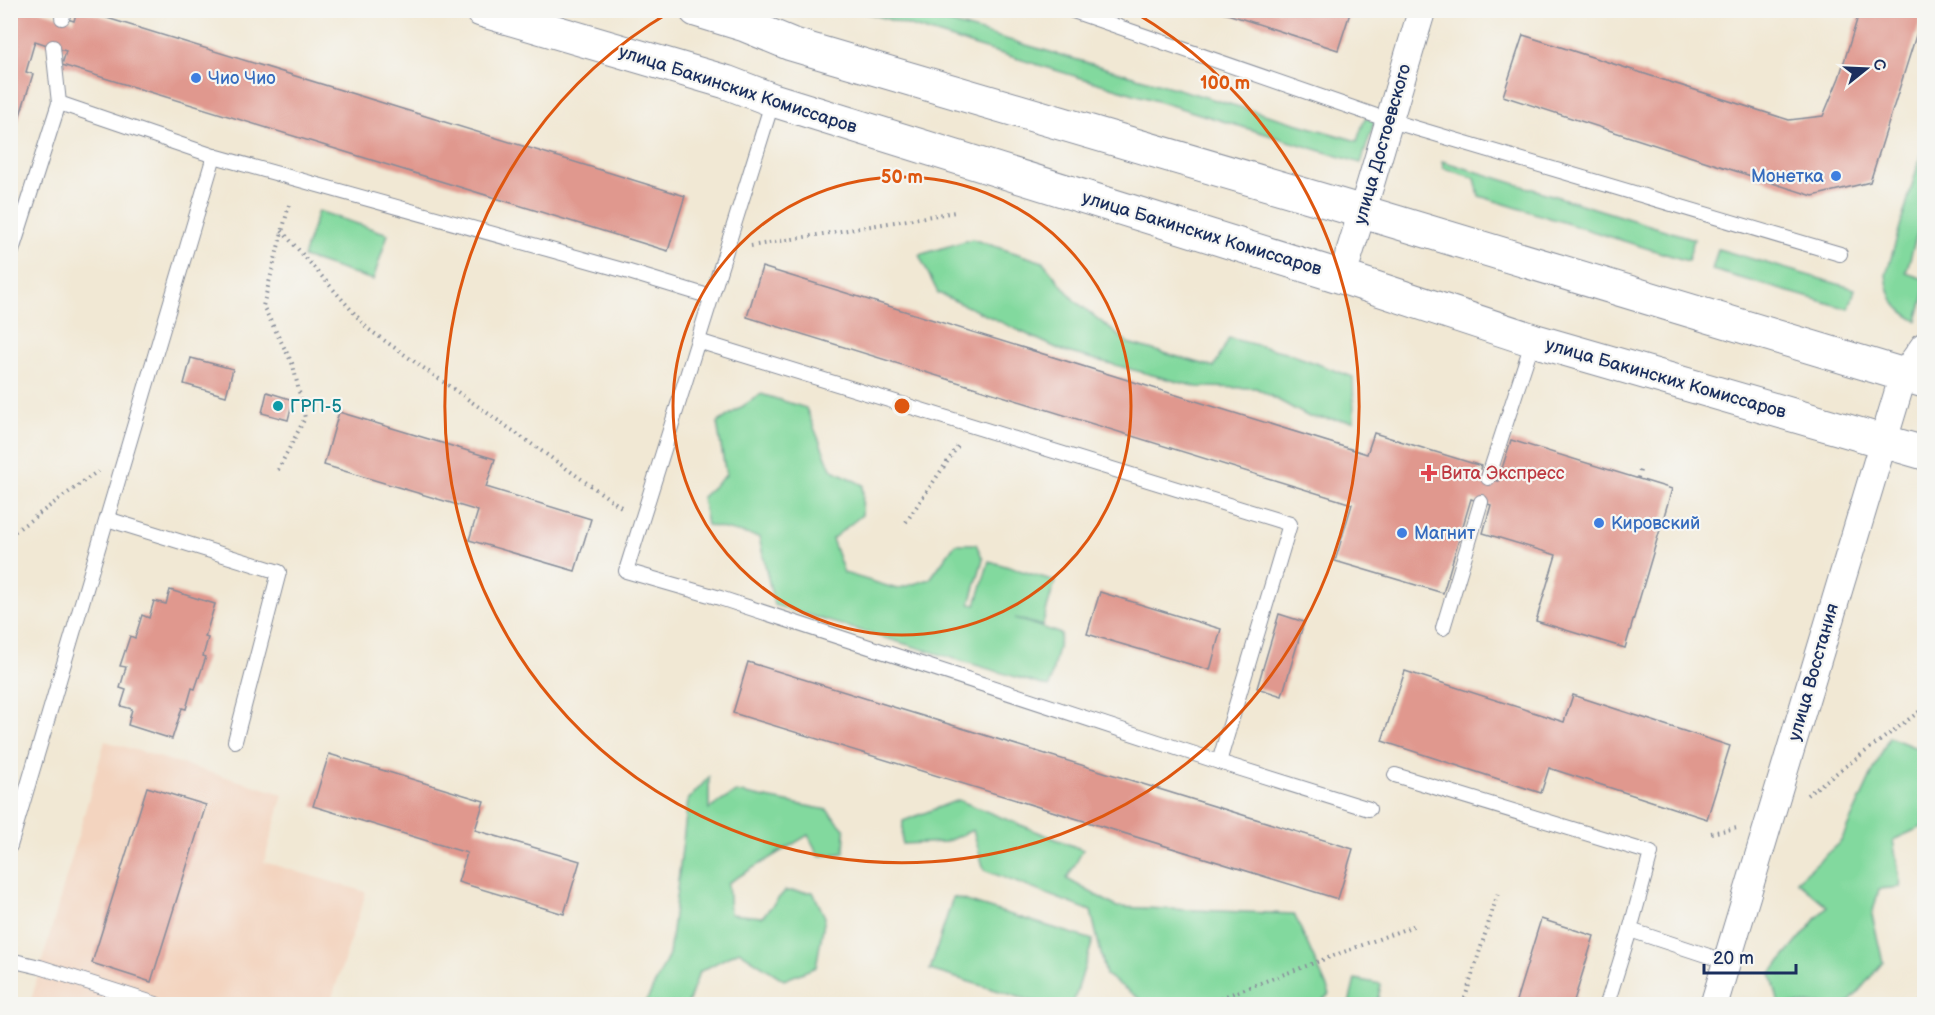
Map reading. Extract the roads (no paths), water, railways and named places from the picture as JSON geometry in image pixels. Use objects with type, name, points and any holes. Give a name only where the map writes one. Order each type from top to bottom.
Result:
[{"type":"main road","name":"улица Бакинских Комиссаров","points":[[481,10],[726,82],[773,100],[1342,277],[1533,340],[1924,453]]},
{"type":"main road","points":[[696,10],[745,25],[791,44],[1363,212],[1914,378]]},
{"type":"street","name":"улица Достоевского","points":[[1342,277],[1422,10]]},
{"type":"street","name":"улица Восстания","points":[[1714,1005],[1884,440],[1914,378],[1924,346]]},
{"type":"lane","points":[[1070,10],[1388,120],[1840,254]]},
{"type":"lane","points":[[10,257],[58,104],[54,47]]},
{"type":"lane","points":[[773,100],[626,571],[720,598],[1219,762],[1370,809]]},
{"type":"lane","points":[[58,104],[214,156],[626,271],[711,297]]},
{"type":"lane","points":[[10,846],[214,156]]},
{"type":"lane","points":[[1488,478],[1533,340]]},
{"type":"lane","points":[[698,341],[1290,524],[1219,762]]},
{"type":"lane","points":[[1443,628],[1481,502]]},
{"type":"lane","points":[[107,519],[279,572],[235,741]]},
{"type":"lane","points":[[1395,774],[1651,853],[1607,1005]]},
{"type":"lane","points":[[1630,930],[1727,962]]},
{"type":"lane","points":[[10,960],[40,967],[156,1004]]},
{"type":"place","name":"Чио Чио","points":[[196,78]]},
{"type":"place","name":"Монетка","points":[[1836,176]]},
{"type":"place","name":"ГРП-5","points":[[278,406]]},
{"type":"place","name":"Вита Экспресс","points":[[1429,473]]},
{"type":"place","name":"Кировский","points":[[1599,523]]},
{"type":"place","name":"Магнит","points":[[1402,533]]}]
